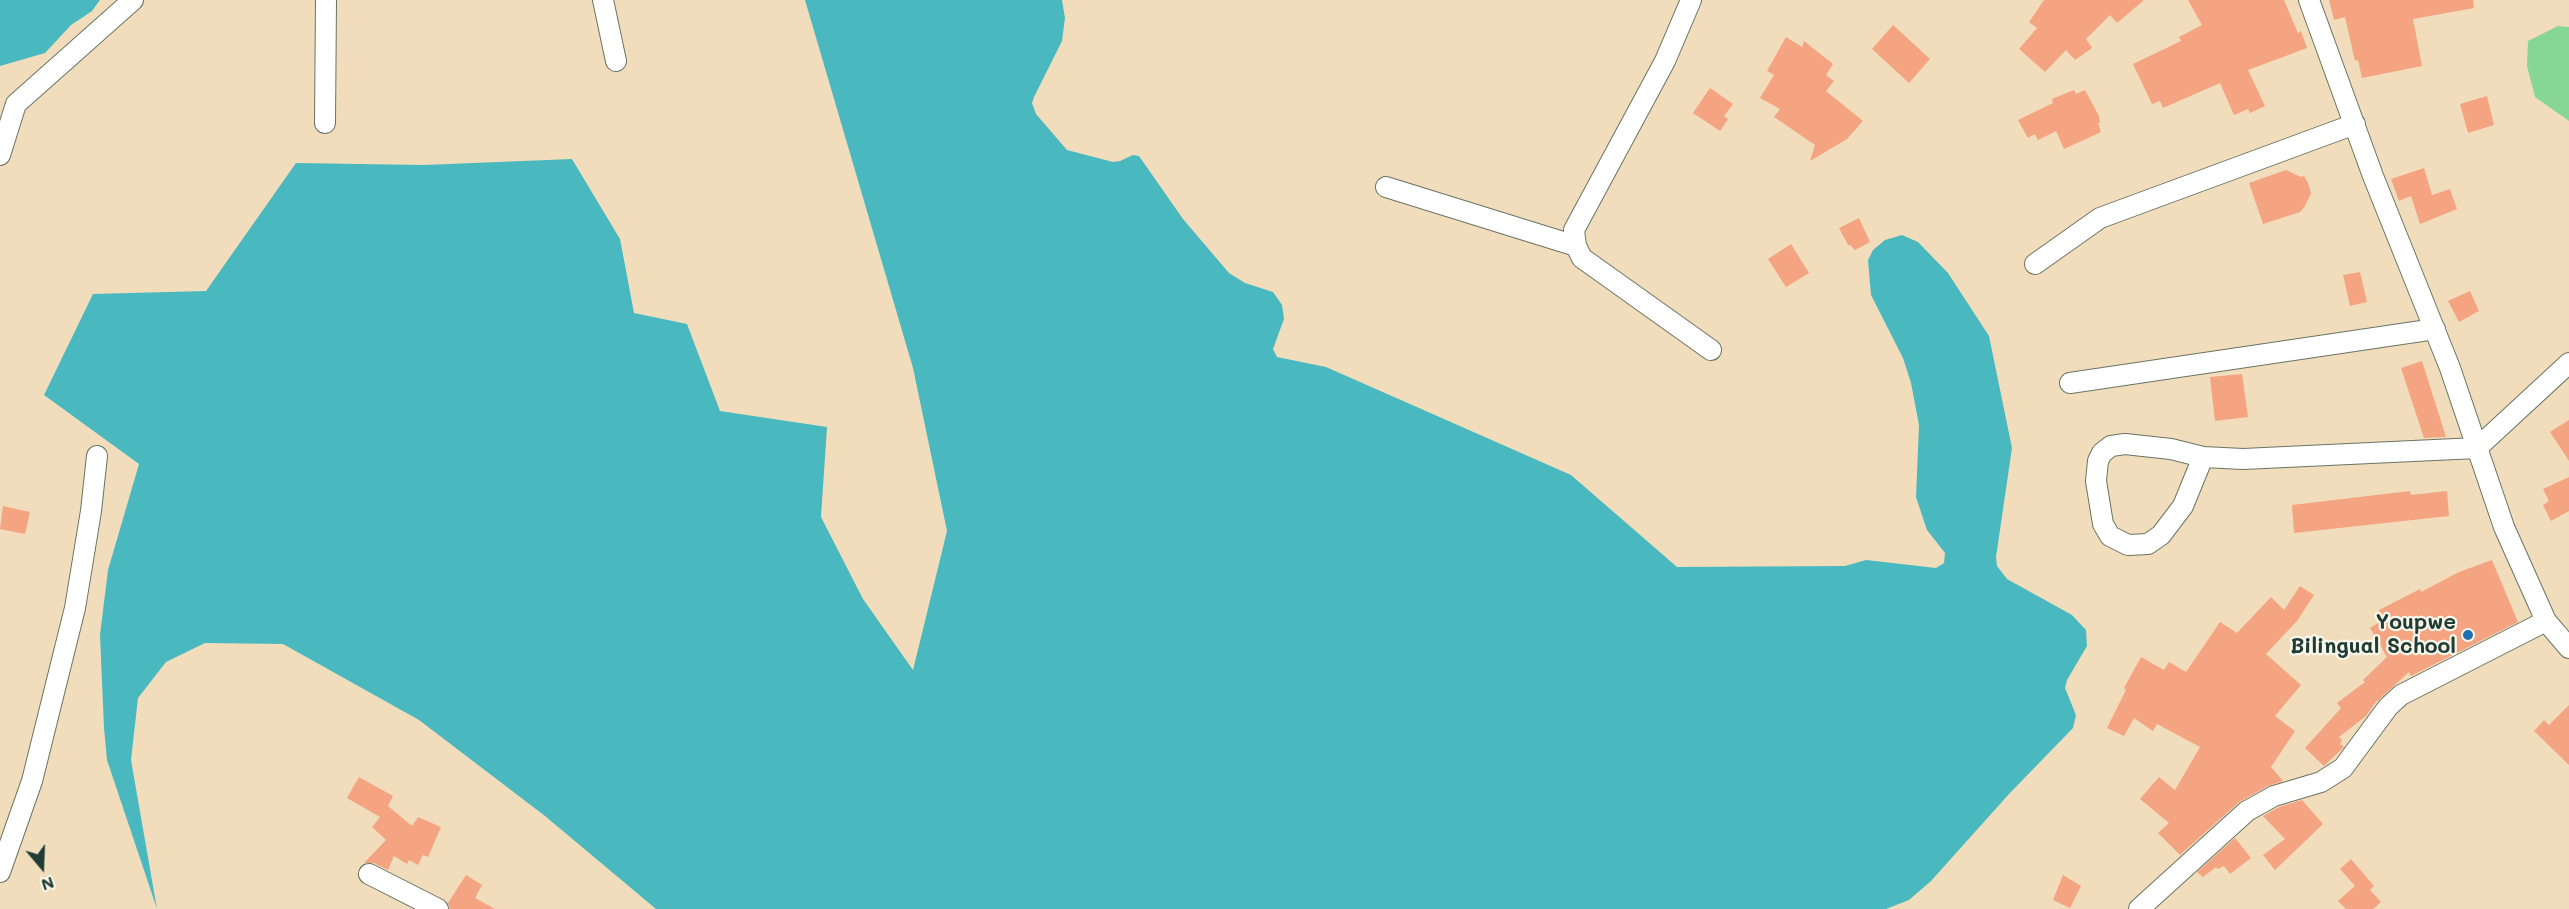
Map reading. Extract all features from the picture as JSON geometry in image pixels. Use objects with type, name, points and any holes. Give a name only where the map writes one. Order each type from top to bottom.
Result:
[{"type":"street","points":[[0,155],[16,104],[133,0]]},
{"type":"street","points":[[325,123],[326,0]]},
{"type":"street","points":[[603,0],[616,61]]},
{"type":"street","points":[[1691,0],[1665,61],[1574,230],[1576,246],[1582,258],[1711,350]]},
{"type":"street","points":[[2309,0],[2435,329],[2504,527],[2546,621],[2569,648]]},
{"type":"street","points":[[2035,264],[2100,218],[2355,124]]},
{"type":"street","points":[[1386,187],[1576,246]]},
{"type":"street","points":[[2070,383],[2435,329]]},
{"type":"street","points":[[2203,457],[2182,506],[2161,535],[2148,544],[2128,545],[2110,536],[2103,524],[2096,481],[2098,461],[2102,453],[2111,446],[2125,444],[2171,449],[2203,457],[2243,459],[2477,448],[2569,363]]},
{"type":"street","points":[[0,872],[32,781],[75,608],[91,511],[97,456]]},
{"type":"street","points":[[2139,909],[2247,811],[2274,796],[2321,782],[2343,768],[2388,706],[2402,694],[2546,621]]},
{"type":"street","points":[[369,874],[438,909]]},
{"type":"green space","points":[[2558,26],[2569,27],[2569,121],[2535,97],[2527,66],[2528,41]]},
{"type":"water","points":[[0,0],[100,0],[92,11],[71,25],[45,53],[0,66]]},
{"type":"water","points":[[805,0],[1062,0],[1065,18],[1062,41],[1034,97],[1032,103],[1036,114],[1067,150],[1113,162],[1133,155],[1139,156],[1183,219],[1229,273],[1245,283],[1273,292],[1282,305],[1284,319],[1273,349],[1277,357],[1326,367],[1571,475],[1677,567],[1845,566],[1866,560],[1936,568],[1944,563],[1945,553],[1927,530],[1916,497],[1919,425],[1911,383],[1903,358],[1871,295],[1868,260],[1873,250],[1885,240],[1902,235],[1918,242],[1948,273],[1989,336],[2012,448],[1996,557],[1997,566],[2007,579],[2072,615],[2086,630],[2087,646],[2067,680],[2065,688],[2076,715],[2073,728],[2009,794],[1931,881],[1909,900],[1886,909],[656,909],[545,816],[419,720],[283,644],[205,643],[166,662],[138,698],[131,760],[157,909],[107,760],[100,635],[108,570],[139,464],[44,395],[93,294],[206,291],[296,163],[424,165],[572,159],[620,239],[634,313],[687,324],[720,411],[827,427],[821,517],[863,599],[913,670],[947,531],[913,368]]},
{"type":"building","points":[[2044,0],[2144,0],[2117,23],[2110,15],[2086,39],[2092,48],[2075,60],[2066,50],[2045,72],[2019,49],[2037,28],[2029,22]]},
{"type":"building","points":[[2188,0],[2284,0],[2298,33],[2301,31],[2307,48],[2248,70],[2265,106],[2250,113],[2248,109],[2234,115],[2220,83],[2163,108],[2160,101],[2152,104],[2133,64],[2181,41],[2179,37],[2202,25]]},
{"type":"building","points":[[2329,0],[2473,0],[2474,8],[2413,19],[2422,66],[2362,78],[2358,60],[2355,61],[2345,17],[2334,20]]},
{"type":"building","points":[[1893,25],[1930,59],[1909,83],[1872,49]]},
{"type":"building","points":[[1786,37],[1802,47],[1804,41],[1833,64],[1826,75],[1834,81],[1826,91],[1863,121],[1847,139],[1810,161],[1815,145],[1774,117],[1780,109],[1760,98],[1774,75],[1767,71]]},
{"type":"building","points":[[1710,88],[1733,104],[1724,116],[1728,119],[1720,131],[1693,113]]},
{"type":"building","points":[[2074,90],[2076,94],[2085,90],[2099,116],[2100,123],[2098,123],[2101,132],[2064,149],[2056,131],[2038,140],[2035,134],[2028,138],[2018,120],[2053,103],[2052,99]]},
{"type":"building","points":[[2487,96],[2494,125],[2468,133],[2460,104]]},
{"type":"building","points":[[2424,168],[2432,195],[2450,189],[2457,209],[2420,224],[2411,196],[2399,201],[2391,179]]},
{"type":"building","points":[[2286,170],[2301,177],[2304,176],[2311,193],[2300,212],[2263,224],[2249,183]]},
{"type":"building","points":[[1859,218],[1870,242],[1855,250],[1848,245],[1839,228]]},
{"type":"building","points":[[1791,244],[1809,273],[1786,287],[1768,259]]},
{"type":"building","points":[[2360,272],[2367,302],[2350,306],[2343,275]]},
{"type":"building","points":[[2470,291],[2479,311],[2459,322],[2448,301]]},
{"type":"building","points":[[2422,361],[2446,437],[2424,438],[2401,368]]},
{"type":"building","points":[[2242,374],[2248,417],[2215,421],[2210,377]]},
{"type":"building","points":[[2569,420],[2569,461],[2550,432]]},
{"type":"building","points":[[2569,477],[2569,511],[2551,521],[2543,505],[2549,501],[2543,489]]},
{"type":"building","points":[[2410,491],[2411,495],[2447,491],[2449,516],[2294,533],[2292,505]]},
{"type":"building","points":[[3,506],[30,512],[25,534],[0,529]]},
{"type":"building","points":[[2492,560],[2518,622],[2411,676],[2409,672],[2375,703],[2366,716],[2339,737],[2342,740],[2340,744],[2344,747],[2324,766],[2305,748],[2341,708],[2337,703],[2365,682],[2363,680],[2387,657],[2370,628],[2383,620],[2379,610],[2420,589],[2421,592],[2459,572]]},
{"type":"building","points":[[2300,586],[2314,595],[2297,621],[2266,654],[2301,685],[2275,716],[2295,731],[2271,767],[2283,781],[2268,786],[2239,802],[2180,855],[2158,833],[2169,823],[2140,799],[2159,777],[2175,790],[2200,747],[2157,724],[2153,731],[2134,718],[2124,736],[2107,728],[2126,690],[2124,688],[2141,657],[2164,670],[2169,662],[2186,672],[2220,622],[2237,633],[2271,597],[2284,610]]},
{"type":"building","points":[[2569,705],[2569,765],[2534,731],[2544,720],[2549,725]]},
{"type":"building","points":[[359,777],[393,796],[388,806],[412,826],[418,817],[441,827],[428,857],[423,855],[418,865],[409,860],[407,864],[394,856],[388,870],[374,863],[364,863],[386,840],[372,827],[380,817],[347,798]]},
{"type":"building","points":[[2302,800],[2323,824],[2275,870],[2263,855],[2285,839],[2263,816],[2279,807]]},
{"type":"building","points":[[2235,838],[2251,858],[2230,874],[2224,866],[2218,869],[2216,867],[2203,877],[2197,872]]},
{"type":"building","points":[[2351,859],[2374,886],[2370,890],[2381,902],[2373,909],[2346,909],[2338,901],[2355,886],[2340,869]]},
{"type":"building","points":[[466,875],[482,885],[475,898],[495,909],[450,909],[448,903]]},
{"type":"building","points":[[2063,875],[2081,886],[2070,908],[2053,900]]},
{"type":"place","name":"Youpwe Bilingual School","points":[[2468,635]]}]
